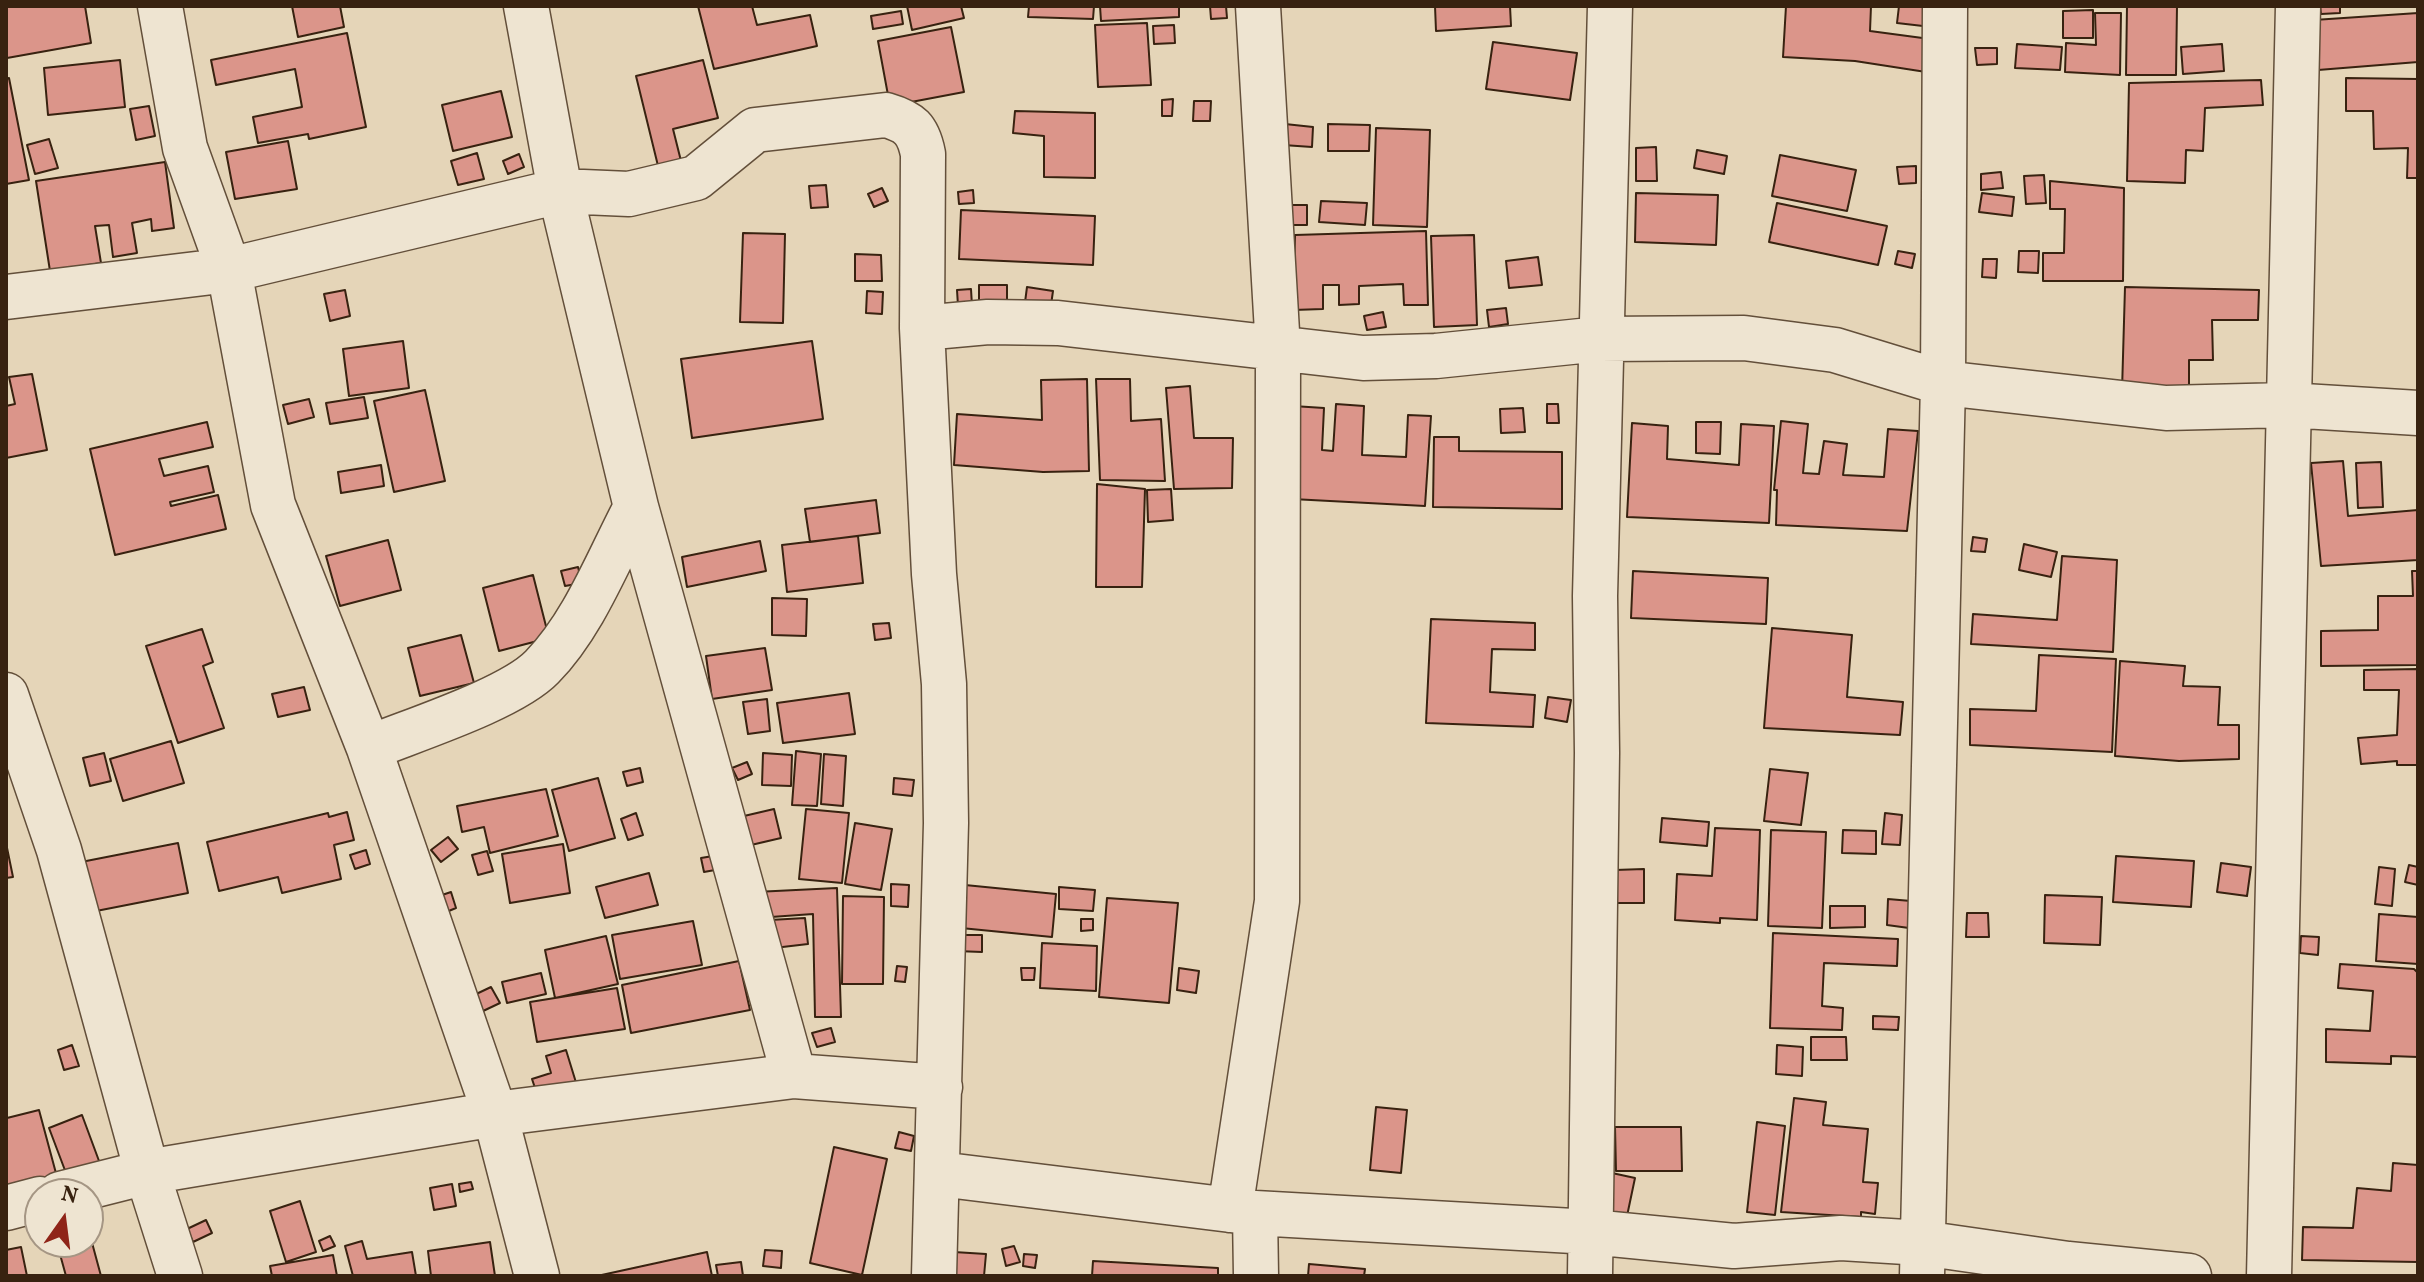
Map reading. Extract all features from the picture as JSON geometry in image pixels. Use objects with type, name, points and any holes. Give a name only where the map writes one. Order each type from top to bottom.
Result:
[{"type":"street","points":[[160,6],[185,148],[229,270],[273,505],[369,748],[495,1114],[537,1276]]},
{"type":"street","points":[[526,6],[560,191],[636,507],[794,1076]]},
{"type":"street","points":[[1256,1276],[1243,1211],[1277,901],[1278,349],[1258,6]]},
{"type":"street","points":[[1590,1276],[1597,753],[1595,596],[1610,6]]},
{"type":"street","points":[[1922,1260],[1943,383],[1945,6]]},
{"type":"street","points":[[2269,1276],[2298,6]]},
{"type":"street","points":[[6,297],[229,270],[560,191],[629,194],[696,178],[755,130],[886,115],[907,121],[919,134],[923,154],[922,328],[934,574],[944,684],[946,823],[934,1276]]},
{"type":"street","points":[[922,328],[988,322],[1058,323],[1363,358],[1436,356],[1600,339],[1744,338],[1835,350],[1943,383],[2166,408],[2287,405],[2418,413]]},
{"type":"street","points":[[369,748],[486,701],[541,668],[577,619],[636,507]]},
{"type":"street","points":[[6,695],[59,850],[147,1172],[180,1276]]},
{"type":"street","points":[[104,1183],[147,1172],[495,1114],[794,1076],[940,1087]]},
{"type":"street","points":[[939,1174],[1243,1211],[1591,1232],[1734,1246],[1841,1238],[1922,1260],[2068,1264],[2189,1276]]},
{"type":"building","points":[[6,6],[85,6],[91,43],[7,58]]},
{"type":"building","points":[[292,6],[340,6],[344,27],[298,37]]},
{"type":"building","points":[[698,6],[752,6],[757,25],[810,15],[817,46],[714,69]]},
{"type":"building","points":[[907,6],[961,6],[964,18],[912,30]]},
{"type":"building","points":[[1029,6],[1094,6],[1093,19],[1028,17]]},
{"type":"building","points":[[1100,6],[1179,6],[1179,17],[1101,21]]},
{"type":"building","points":[[1210,6],[1226,6],[1227,18],[1211,19]]},
{"type":"building","points":[[1435,6],[1510,6],[1511,26],[1436,31]]},
{"type":"building","points":[[1786,6],[1871,6],[1870,31],[1930,39],[1926,72],[1855,61],[1783,57]]},
{"type":"building","points":[[1899,6],[1925,6],[1923,26],[1897,23]]},
{"type":"building","points":[[2127,6],[2177,6],[2176,75],[2126,75]]},
{"type":"building","points":[[2320,6],[2340,6],[2340,13],[2321,14]]},
{"type":"building","points":[[2093,10],[2093,38],[2063,38],[2063,11]]},
{"type":"building","points":[[901,11],[903,24],[873,29],[871,16]]},
{"type":"building","points":[[2095,13],[2121,13],[2120,75],[2065,72],[2066,43],[2096,45]]},
{"type":"building","points":[[2418,13],[2418,62],[2318,70],[2314,20]]},
{"type":"building","points":[[1147,23],[1151,85],[1098,87],[1095,25]]},
{"type":"building","points":[[1174,25],[1175,43],[1154,44],[1153,26]]},
{"type":"building","points":[[951,27],[964,92],[890,106],[878,41]]},
{"type":"building","points":[[347,33],[366,127],[309,139],[308,134],[258,143],[253,117],[302,107],[295,69],[216,85],[211,60]]},
{"type":"building","points":[[1493,42],[1577,53],[1570,100],[1486,89]]},
{"type":"building","points":[[2017,44],[2062,47],[2060,70],[2015,68]]},
{"type":"building","points":[[2222,44],[2224,71],[2183,74],[2181,47]]},
{"type":"building","points":[[1975,48],[1997,48],[1997,64],[1977,65]]},
{"type":"building","points":[[120,60],[125,107],[48,115],[44,68]]},
{"type":"building","points":[[703,60],[718,118],[673,129],[683,169],[660,174],[636,76]]},
{"type":"building","points":[[9,78],[29,180],[6,184],[6,79]]},
{"type":"building","points":[[2346,78],[2418,79],[2418,178],[2407,178],[2408,148],[2374,149],[2373,111],[2346,111]]},
{"type":"building","points":[[2261,80],[2263,105],[2205,108],[2203,151],[2186,150],[2185,183],[2127,181],[2129,83]]},
{"type":"building","points":[[501,91],[512,137],[453,151],[442,105]]},
{"type":"building","points":[[1173,99],[1172,116],[1162,116],[1162,100]]},
{"type":"building","points":[[1194,101],[1211,101],[1210,121],[1193,121]]},
{"type":"building","points":[[149,106],[155,136],[136,140],[130,109]]},
{"type":"building","points":[[1015,111],[1095,113],[1095,178],[1044,177],[1044,136],[1013,133]]},
{"type":"building","points":[[1285,124],[1313,127],[1312,147],[1283,145]]},
{"type":"building","points":[[1328,124],[1370,125],[1369,151],[1328,151]]},
{"type":"building","points":[[1376,128],[1430,130],[1427,227],[1373,225]]},
{"type":"building","points":[[49,139],[58,168],[35,174],[27,145]]},
{"type":"building","points":[[288,141],[297,189],[235,199],[226,152]]},
{"type":"building","points":[[1656,147],[1657,181],[1636,181],[1636,148]]},
{"type":"building","points":[[1697,150],[1727,156],[1724,174],[1694,168]]},
{"type":"building","points":[[477,153],[484,179],[458,185],[451,161]]},
{"type":"building","points":[[519,154],[524,167],[508,174],[503,161]]},
{"type":"building","points":[[1780,155],[1856,170],[1847,211],[1772,196]]},
{"type":"building","points":[[165,162],[174,228],[152,231],[151,219],[132,223],[137,253],[113,257],[109,225],[95,226],[101,263],[50,271],[36,181]]},
{"type":"building","points":[[1916,166],[1916,183],[1899,184],[1897,167]]},
{"type":"building","points":[[2001,172],[2003,188],[1981,190],[1981,174]]},
{"type":"building","points":[[2044,175],[2046,203],[2026,204],[2024,176]]},
{"type":"building","points":[[2050,181],[2124,188],[2123,281],[2043,281],[2043,253],[2064,253],[2065,209],[2050,209]]},
{"type":"building","points":[[826,185],[828,207],[811,208],[809,186]]},
{"type":"building","points":[[882,188],[888,201],[874,207],[868,194]]},
{"type":"building","points":[[973,190],[974,203],[959,204],[958,192]]},
{"type":"building","points":[[1636,193],[1718,195],[1716,245],[1635,242]]},
{"type":"building","points":[[1982,193],[2014,197],[2012,216],[1979,212]]},
{"type":"building","points":[[1321,201],[1367,203],[1365,225],[1319,222]]},
{"type":"building","points":[[1777,203],[1887,226],[1878,265],[1769,242]]},
{"type":"building","points":[[1289,205],[1307,205],[1307,225],[1289,225]]},
{"type":"building","points":[[961,210],[1095,216],[1093,265],[959,259]]},
{"type":"building","points":[[1426,231],[1428,305],[1404,305],[1403,284],[1359,286],[1359,304],[1339,305],[1339,285],[1323,285],[1323,309],[1293,310],[1295,235]]},
{"type":"building","points":[[743,233],[785,234],[783,323],[740,322]]},
{"type":"building","points":[[1474,235],[1477,325],[1434,327],[1431,236]]},
{"type":"building","points":[[1898,251],[1915,254],[1912,268],[1895,264]]},
{"type":"building","points":[[2019,251],[2039,251],[2038,273],[2018,272]]},
{"type":"building","points":[[855,254],[881,255],[882,281],[855,281]]},
{"type":"building","points":[[1538,257],[1542,285],[1509,288],[1506,261]]},
{"type":"building","points":[[1983,259],[1997,259],[1996,278],[1982,277]]},
{"type":"building","points":[[979,285],[1007,285],[1007,307],[979,307]]},
{"type":"building","points":[[1027,287],[1053,291],[1050,312],[1024,310]]},
{"type":"building","points":[[2125,287],[2259,290],[2258,320],[2212,320],[2213,360],[2189,360],[2189,393],[2122,391]]},
{"type":"building","points":[[971,289],[972,306],[958,306],[957,290]]},
{"type":"building","points":[[345,290],[350,316],[330,321],[324,294]]},
{"type":"building","points":[[867,291],[883,292],[882,314],[866,313]]},
{"type":"building","points":[[1506,308],[1508,324],[1489,327],[1487,310]]},
{"type":"building","points":[[1383,312],[1386,327],[1367,330],[1364,316]]},
{"type":"building","points":[[403,341],[409,388],[349,396],[343,349]]},
{"type":"building","points":[[812,341],[823,419],[692,438],[681,359]]},
{"type":"building","points":[[32,374],[47,450],[6,458],[6,406],[15,404],[9,377]]},
{"type":"building","points":[[1087,379],[1089,471],[1043,472],[954,465],[957,414],[1042,420],[1041,380]]},
{"type":"building","points":[[1096,379],[1130,379],[1131,421],[1161,419],[1165,481],[1100,480]]},
{"type":"building","points":[[1190,386],[1194,438],[1233,438],[1232,488],[1174,489],[1166,388]]},
{"type":"building","points":[[425,390],[445,481],[394,492],[374,401]]},
{"type":"building","points":[[364,397],[368,418],[330,424],[326,403]]},
{"type":"building","points":[[309,399],[314,417],[288,424],[283,405]]},
{"type":"building","points":[[1336,404],[1364,406],[1362,455],[1406,457],[1408,415],[1431,416],[1425,506],[1292,499],[1293,406],[1324,408],[1322,450],[1333,451]]},
{"type":"building","points":[[1547,404],[1558,404],[1559,423],[1547,423]]},
{"type":"building","points":[[1523,408],[1525,432],[1501,433],[1500,409]]},
{"type":"building","points":[[1781,421],[1808,424],[1803,473],[1819,474],[1824,441],[1847,444],[1843,475],[1884,477],[1888,429],[1918,431],[1907,531],[1776,525],[1777,490],[1774,490]]},
{"type":"building","points":[[207,422],[213,447],[159,459],[164,476],[208,466],[214,492],[170,502],[171,506],[218,495],[226,529],[115,555],[90,449]]},
{"type":"building","points":[[1696,422],[1721,422],[1720,454],[1696,453]]},
{"type":"building","points":[[1632,423],[1668,426],[1667,459],[1739,465],[1741,424],[1774,426],[1769,523],[1627,517]]},
{"type":"building","points":[[1434,437],[1459,437],[1459,451],[1562,452],[1562,509],[1433,507]]},
{"type":"building","points":[[2343,461],[2348,516],[2418,510],[2418,560],[2321,566],[2311,463]]},
{"type":"building","points":[[2381,462],[2383,507],[2358,508],[2356,463]]},
{"type":"building","points":[[381,465],[384,486],[341,493],[338,472]]},
{"type":"building","points":[[1097,484],[1145,489],[1142,587],[1096,587]]},
{"type":"building","points":[[1171,489],[1173,520],[1148,522],[1147,490]]},
{"type":"building","points":[[876,500],[880,533],[810,542],[805,509]]},
{"type":"building","points":[[858,536],[863,583],[787,592],[782,545]]},
{"type":"building","points":[[1973,537],[1987,539],[1985,552],[1971,551]]},
{"type":"building","points":[[388,540],[401,590],[340,606],[326,556]]},
{"type":"building","points":[[760,541],[766,571],[687,587],[682,557]]},
{"type":"building","points":[[2024,544],[2057,552],[2051,577],[2019,570]]},
{"type":"building","points":[[2062,556],[2117,560],[2113,652],[1971,644],[1973,614],[2057,620]]},
{"type":"building","points":[[578,567],[582,583],[565,586],[561,571]]},
{"type":"building","points":[[1633,571],[1768,578],[1766,624],[1631,618]]},
{"type":"building","points":[[2412,571],[2418,571],[2418,665],[2321,666],[2321,631],[2378,630],[2378,596],[2413,596]]},
{"type":"building","points":[[533,575],[549,638],[499,651],[483,588]]},
{"type":"building","points":[[772,598],[807,599],[806,636],[772,635]]},
{"type":"building","points":[[1431,619],[1535,623],[1535,650],[1492,649],[1490,692],[1535,695],[1533,727],[1426,723]]},
{"type":"building","points":[[889,623],[891,638],[875,640],[873,624]]},
{"type":"building","points":[[1772,628],[1852,635],[1847,697],[1903,702],[1900,735],[1764,728]]},
{"type":"building","points":[[202,629],[213,662],[203,666],[224,728],[178,743],[146,646]]},
{"type":"building","points":[[461,635],[474,683],[420,696],[408,648]]},
{"type":"building","points":[[765,648],[772,690],[712,699],[706,656]]},
{"type":"building","points":[[2039,655],[2116,659],[2112,752],[1970,745],[1970,709],[2036,711]]},
{"type":"building","points":[[2120,661],[2185,666],[2183,686],[2220,687],[2218,725],[2239,725],[2239,759],[2179,761],[2115,756]]},
{"type":"building","points":[[2418,669],[2418,765],[2397,765],[2397,761],[2361,764],[2358,738],[2397,735],[2399,690],[2364,690],[2364,670]]},
{"type":"building","points":[[304,687],[310,710],[278,717],[272,694]]},
{"type":"building","points":[[849,693],[855,734],[783,743],[777,703]]},
{"type":"building","points":[[1548,697],[1571,700],[1567,722],[1545,718]]},
{"type":"building","points":[[767,699],[770,731],[748,734],[743,702]]},
{"type":"building","points":[[171,741],[184,783],[123,801],[110,759]]},
{"type":"building","points":[[796,751],[821,754],[817,806],[792,805]]},
{"type":"building","points":[[104,753],[111,781],[90,786],[83,758]]},
{"type":"building","points":[[763,753],[792,755],[791,786],[762,785]]},
{"type":"building","points":[[824,754],[846,756],[843,806],[821,804]]},
{"type":"building","points":[[747,762],[752,774],[738,780],[732,768]]},
{"type":"building","points":[[640,768],[643,782],[627,786],[623,772]]},
{"type":"building","points":[[1770,769],[1808,773],[1801,825],[1764,821]]},
{"type":"building","points":[[598,778],[615,838],[569,851],[552,790]]},
{"type":"building","points":[[894,778],[914,780],[912,796],[893,794]]},
{"type":"building","points":[[546,789],[558,836],[490,853],[484,827],[462,832],[457,806]]},
{"type":"building","points":[[774,809],[781,838],[751,845],[744,816]]},
{"type":"building","points":[[806,809],[849,813],[842,883],[799,879]]},
{"type":"building","points":[[347,812],[354,840],[334,845],[341,879],[282,893],[278,877],[219,891],[207,842],[328,813],[329,817]]},
{"type":"building","points":[[636,813],[643,835],[628,840],[621,819]]},
{"type":"building","points":[[1885,813],[1902,815],[1900,845],[1882,844]]},
{"type":"building","points":[[1662,818],[1709,822],[1707,846],[1660,842]]},
{"type":"building","points":[[855,823],[892,829],[881,890],[845,884]]},
{"type":"building","points":[[1715,828],[1760,830],[1757,920],[1720,918],[1720,923],[1675,920],[1677,874],[1712,876]]},
{"type":"building","points":[[1771,830],[1826,832],[1822,928],[1768,926]]},
{"type":"building","points":[[1843,830],[1876,831],[1876,854],[1842,853]]},
{"type":"building","points":[[448,837],[458,849],[441,862],[431,850]]},
{"type":"building","points":[[6,843],[13,877],[6,878]]},
{"type":"building","points":[[178,843],[188,893],[86,913],[76,863]]},
{"type":"building","points":[[563,844],[570,893],[510,903],[502,854]]},
{"type":"building","points":[[366,850],[370,864],[355,869],[350,855]]},
{"type":"building","points":[[487,851],[493,871],[478,875],[472,855]]},
{"type":"building","points":[[713,856],[715,870],[704,872],[701,858]]},
{"type":"building","points":[[2116,856],[2194,861],[2191,907],[2113,902]]},
{"type":"building","points":[[2221,863],[2251,867],[2247,896],[2217,892]]},
{"type":"building","points":[[2409,865],[2418,867],[2418,885],[2405,882]]},
{"type":"building","points":[[2379,867],[2395,869],[2392,906],[2375,904]]},
{"type":"building","points":[[1644,869],[1644,903],[1615,903],[1615,870]]},
{"type":"building","points":[[649,873],[658,905],[605,918],[596,887]]},
{"type":"building","points":[[891,884],[909,885],[908,907],[891,906]]},
{"type":"building","points":[[965,885],[1056,894],[1052,937],[961,928]]},
{"type":"building","points":[[1059,887],[1095,890],[1093,911],[1059,909]]},
{"type":"building","points":[[837,888],[841,1017],[815,1017],[813,914],[757,918],[755,892]]},
{"type":"building","points":[[451,892],[456,908],[444,913],[439,896]]},
{"type":"building","points":[[2045,895],[2102,897],[2100,945],[2044,943]]},
{"type":"building","points":[[843,896],[884,897],[883,984],[842,984]]},
{"type":"building","points":[[1107,898],[1178,903],[1169,1003],[1099,997]]},
{"type":"building","points":[[1888,899],[1911,901],[1909,928],[1887,925]]},
{"type":"building","points":[[1830,906],[1865,906],[1865,927],[1830,928]]},
{"type":"building","points":[[1967,913],[1988,913],[1989,937],[1966,937]]},
{"type":"building","points":[[2379,914],[2418,917],[2418,964],[2376,961]]},
{"type":"building","points":[[805,918],[808,944],[774,948],[770,920]]},
{"type":"building","points":[[1081,919],[1093,919],[1093,930],[1081,931]]},
{"type":"building","points":[[693,921],[702,965],[620,979],[612,935]]},
{"type":"building","points":[[1773,933],[1898,939],[1897,966],[1824,963],[1822,1006],[1843,1008],[1842,1030],[1770,1028]]},
{"type":"building","points":[[957,935],[982,935],[982,952],[956,951]]},
{"type":"building","points":[[606,936],[618,984],[555,998],[545,950]]},
{"type":"building","points":[[2301,936],[2319,937],[2318,955],[2300,953]]},
{"type":"building","points":[[1042,943],[1097,946],[1096,991],[1040,988]]},
{"type":"building","points":[[739,961],[750,1010],[631,1033],[622,985]]},
{"type":"building","points":[[2340,964],[2414,969],[2418,973],[2418,1057],[2391,1056],[2391,1064],[2326,1062],[2326,1029],[2370,1031],[2373,991],[2338,988]]},
{"type":"building","points":[[897,966],[907,967],[905,982],[895,981]]},
{"type":"building","points":[[1021,968],[1035,968],[1034,980],[1022,980]]},
{"type":"building","points":[[1179,968],[1199,971],[1196,993],[1177,990]]},
{"type":"building","points":[[541,973],[546,994],[507,1003],[502,982]]},
{"type":"building","points":[[491,987],[500,1003],[481,1012],[472,996]]},
{"type":"building","points":[[617,988],[625,1029],[537,1042],[530,1002]]},
{"type":"building","points":[[1873,1016],[1899,1017],[1898,1030],[1873,1029]]},
{"type":"building","points":[[831,1028],[835,1042],[817,1047],[812,1033]]},
{"type":"building","points":[[1811,1037],[1846,1037],[1847,1060],[1811,1060]]},
{"type":"building","points":[[72,1045],[79,1066],[64,1070],[58,1050]]},
{"type":"building","points":[[1777,1045],[1803,1047],[1802,1076],[1776,1074]]},
{"type":"building","points":[[566,1050],[578,1089],[540,1103],[532,1079],[551,1073],[546,1056]]},
{"type":"building","points":[[1794,1098],[1826,1102],[1823,1125],[1868,1129],[1863,1182],[1878,1183],[1875,1214],[1861,1212],[1861,1217],[1781,1212]]},
{"type":"building","points":[[1376,1107],[1407,1110],[1401,1173],[1370,1170]]},
{"type":"building","points":[[39,1110],[57,1177],[24,1178],[24,1186],[6,1191],[6,1113],[7,1118]]},
{"type":"building","points":[[82,1115],[102,1169],[68,1178],[49,1128]]},
{"type":"building","points":[[1757,1122],[1785,1126],[1775,1215],[1747,1212]]},
{"type":"building","points":[[1615,1127],[1681,1127],[1682,1171],[1616,1171]]},
{"type":"building","points":[[899,1132],[914,1136],[911,1151],[895,1148]]},
{"type":"building","points":[[834,1147],[887,1159],[862,1275],[810,1263]]},
{"type":"building","points":[[2393,1163],[2418,1165],[2418,1262],[2302,1260],[2303,1227],[2353,1228],[2357,1188],[2391,1191]]},
{"type":"building","points":[[1612,1173],[1635,1178],[1627,1216],[1604,1212]]},
{"type":"building","points":[[471,1182],[473,1189],[460,1192],[459,1184]]},
{"type":"building","points":[[452,1184],[456,1206],[434,1210],[430,1188]]},
{"type":"building","points":[[300,1201],[316,1252],[286,1262],[270,1211]]},
{"type":"building","points":[[206,1220],[212,1233],[193,1242],[187,1229]]},
{"type":"building","points":[[330,1236],[335,1246],[323,1251],[319,1241]]},
{"type":"building","points":[[362,1241],[367,1259],[412,1252],[416,1276],[353,1276],[345,1246]]},
{"type":"building","points":[[490,1242],[495,1276],[431,1276],[428,1251]]},
{"type":"building","points":[[1014,1246],[1020,1262],[1006,1266],[1002,1249]]},
{"type":"building","points":[[21,1247],[27,1276],[6,1276],[6,1250]]},
{"type":"building","points":[[765,1250],[782,1251],[781,1268],[763,1266]]},
{"type":"building","points":[[707,1252],[712,1276],[597,1276]]},
{"type":"building","points":[[954,1252],[986,1254],[984,1276],[953,1276]]},
{"type":"building","points":[[1024,1254],[1037,1255],[1035,1268],[1023,1266]]},
{"type":"building","points":[[333,1255],[337,1276],[272,1276],[270,1266]]},
{"type":"building","points":[[61,1258],[96,1258],[101,1276],[66,1276]]},
{"type":"building","points":[[1093,1261],[1218,1268],[1218,1276],[1092,1276]]},
{"type":"building","points":[[741,1262],[743,1276],[718,1276],[716,1265]]},
{"type":"building","points":[[1309,1264],[1365,1269],[1364,1276],[1308,1276]]}]
